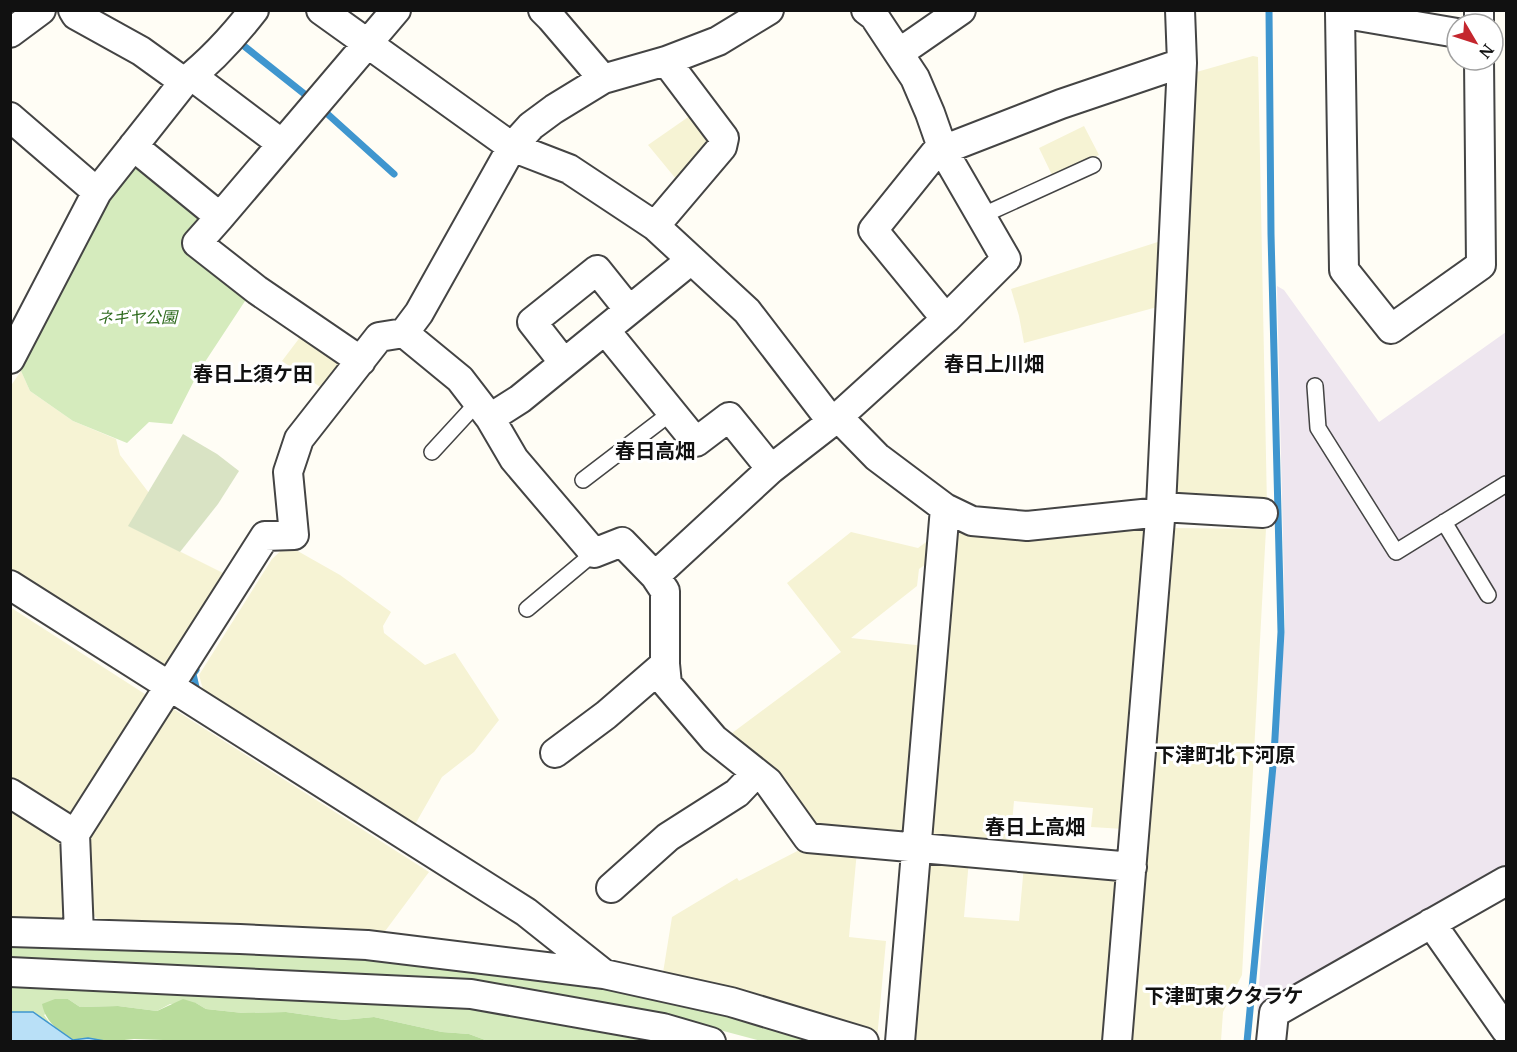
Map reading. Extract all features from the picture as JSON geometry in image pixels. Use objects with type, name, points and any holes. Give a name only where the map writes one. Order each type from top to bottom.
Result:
[{"type":"street","points":[[10,33],[41,10]]},
{"type":"street","points":[[72,10],[76,15],[188,79],[282,144]]},
{"type":"street","points":[[10,359],[97,192],[188,79],[236,33],[254,10]]},
{"type":"street","points":[[321,10],[512,147],[569,169],[655,226],[747,311],[835,420],[877,457],[945,508],[972,521],[1027,526],[1161,510],[1263,513]]},
{"type":"street","points":[[361,361],[257,290],[197,243],[396,10]]},
{"type":"street","points":[[79,934],[75,834],[265,536],[294,535],[288,472],[299,439],[379,337],[404,333],[419,313],[512,147],[539,121],[603,79],[666,61],[718,41],[769,10]]},
{"type":"street","points":[[655,576],[771,469],[835,420],[946,319],[1006,259],[943,150],[915,78],[874,16],[866,10]]},
{"type":"street","points":[[899,53],[961,10]]},
{"type":"street","points":[[1117,1041],[1161,510],[1182,63],[1180,10]]},
{"type":"street","points":[[551,13],[603,79]]},
{"type":"street","points":[[1445,31],[1340,13],[1344,270],[1390,329],[1481,265],[1479,72]]},
{"type":"street","points":[[655,226],[722,147],[724,138],[666,61]]},
{"type":"street","points":[[946,319],[873,230],[935,153],[1061,104],[1182,63]]},
{"type":"street","points":[[10,117],[97,192]]},
{"type":"street","points":[[133,146],[220,217]]},
{"type":"street","points":[[484,410],[520,399],[692,260]]},
{"type":"street","points":[[564,363],[532,322],[597,270],[629,310]]},
{"type":"street","points":[[605,330],[696,442],[729,417],[771,469]]},
{"type":"street","points":[[404,333],[460,379],[484,410],[514,459],[594,553],[622,542],[655,576],[665,591],[667,684],[714,739],[768,782],[808,838],[1132,867]]},
{"type":"street","points":[[900,1041],[945,508]]},
{"type":"street","points":[[10,585],[526,912],[604,974]]},
{"type":"street","points":[[555,753],[606,715],[665,664]]},
{"type":"street","points":[[611,888],[668,837],[737,793],[756,773]]},
{"type":"street","points":[[10,793],[75,834]]},
{"type":"street","points":[[1271,1041],[1274,1013],[1506,881]]},
{"type":"street","points":[[1431,924],[1506,1030]]},
{"type":"street","points":[[10,932],[367,945],[604,974],[731,1002],[864,1041]]},
{"type":"street","points":[[10,972],[471,994],[663,1028],[711,1041]]},
{"type":"lane","points":[[981,216],[1094,165]]},
{"type":"lane","points":[[1315,386],[1318,428],[1396,552],[1506,484]]},
{"type":"lane","points":[[432,452],[484,410]]},
{"type":"lane","points":[[583,480],[672,412]]},
{"type":"lane","points":[[1444,522],[1488,595]]},
{"type":"lane","points":[[527,609],[594,553]]},
{"type":"shaded area","points":[[1253,56],[1258,57],[1267,506],[1174,500],[1193,73]]},
{"type":"shaded area","points":[[694,113],[715,139],[681,185],[648,145]]},
{"type":"shaded area","points":[[1084,126],[1099,155],[1053,177],[1039,148]]},
{"type":"shaded area","points":[[1164,240],[1161,306],[1024,343],[1011,289]]},
{"type":"shaded area","points":[[1277,286],[1284,290],[1379,422],[1506,332],[1506,871],[1257,1012],[1285,626]]},
{"type":"shaded area","points":[[304,332],[353,364],[329,393],[282,361]]},
{"type":"shaded area","points":[[21,371],[30,391],[73,421],[116,439],[120,455],[149,493],[129,526],[227,575],[172,666],[163,668],[11,570],[10,387]]},
{"type":"shaded area","points":[[1141,523],[1149,530],[1124,829],[1091,827],[1093,808],[1014,801],[1010,846],[937,840],[928,830],[951,537],[964,529]]},
{"type":"shaded area","points":[[1170,528],[1266,529],[1242,975],[1223,1012],[1221,1041],[1126,1042]]},
{"type":"shaded area","points":[[851,532],[918,548],[933,537],[932,560],[919,569],[917,586],[851,638],[925,646],[910,829],[901,838],[813,831],[724,739],[841,652],[787,583]]},
{"type":"shaded area","points":[[287,545],[340,575],[391,612],[383,626],[384,633],[425,665],[455,653],[499,720],[474,752],[442,777],[413,828],[204,693],[199,675],[272,559]]},
{"type":"shaded area","points":[[10,607],[148,696],[76,814],[67,816],[11,780]]},
{"type":"shaded area","points":[[172,708],[429,872],[380,938],[105,926],[90,912],[88,843],[92,832]]},
{"type":"shaded area","points":[[10,802],[62,835],[70,911],[58,924],[11,923]]},
{"type":"shaded area","points":[[809,845],[857,851],[849,937],[886,941],[877,1039],[662,979],[672,917],[737,878],[739,881]]},
{"type":"shaded area","points":[[936,857],[969,860],[964,917],[1019,921],[1024,865],[1109,872],[1119,882],[1106,1041],[914,1042],[925,867]]},
{"type":"green space","name":"ネギヤ公園","points":[[142,163],[205,219],[247,298],[199,371],[172,424],[149,422],[127,443],[73,421],[30,391],[21,371],[103,202],[131,166]]},
{"type":"green space","points":[[183,434],[217,454],[239,471],[218,504],[180,552],[128,526]]},
{"type":"green space","points":[[11,941],[374,955],[566,977],[836,1041],[761,1041],[667,1016],[11,964]]},
{"type":"green space","points":[[11,982],[465,1003],[684,1041],[488,1041],[469,1034],[442,1032],[374,1017],[343,1020],[286,1012],[243,1013],[206,1009],[196,1003],[170,1004],[157,1011],[118,1006],[80,1007],[68,999],[44,1015],[52,1026],[33,1012],[11,1012]]},
{"type":"green space","points":[[55,999],[68,999],[80,1007],[118,1006],[157,1011],[183,999],[206,1009],[243,1013],[286,1012],[343,1020],[374,1017],[442,1032],[469,1034],[488,1041],[222,1042],[134,1039],[105,1042],[88,1038],[73,1040],[53,1025],[46,1016],[42,1004]]},
{"type":"water","points":[[11,1012],[33,1012],[73,1040],[88,1038],[105,1041],[11,1041]]},
{"type":"waterway","points":[[1247,1042],[1274,755],[1281,632],[1271,234],[1269,10]]},
{"type":"waterway","points":[[237,45],[239,42],[312,100]]},
{"type":"waterway","points":[[322,109],[394,174]]},
{"type":"waterway","points":[[196,670],[193,674],[196,687]]},
{"type":"district","name":"春日上川畑","points":[[994,364]]},
{"type":"district","name":"春日上須ケ田","points":[[253,374]]},
{"type":"district","name":"春日高畑","points":[[655,451]]},
{"type":"district","name":"下津町北下河原","points":[[1225,755]]},
{"type":"district","name":"春日上高畑","points":[[1035,827]]},
{"type":"district","name":"下津町東クタラケ","points":[[1224,996]]}]
